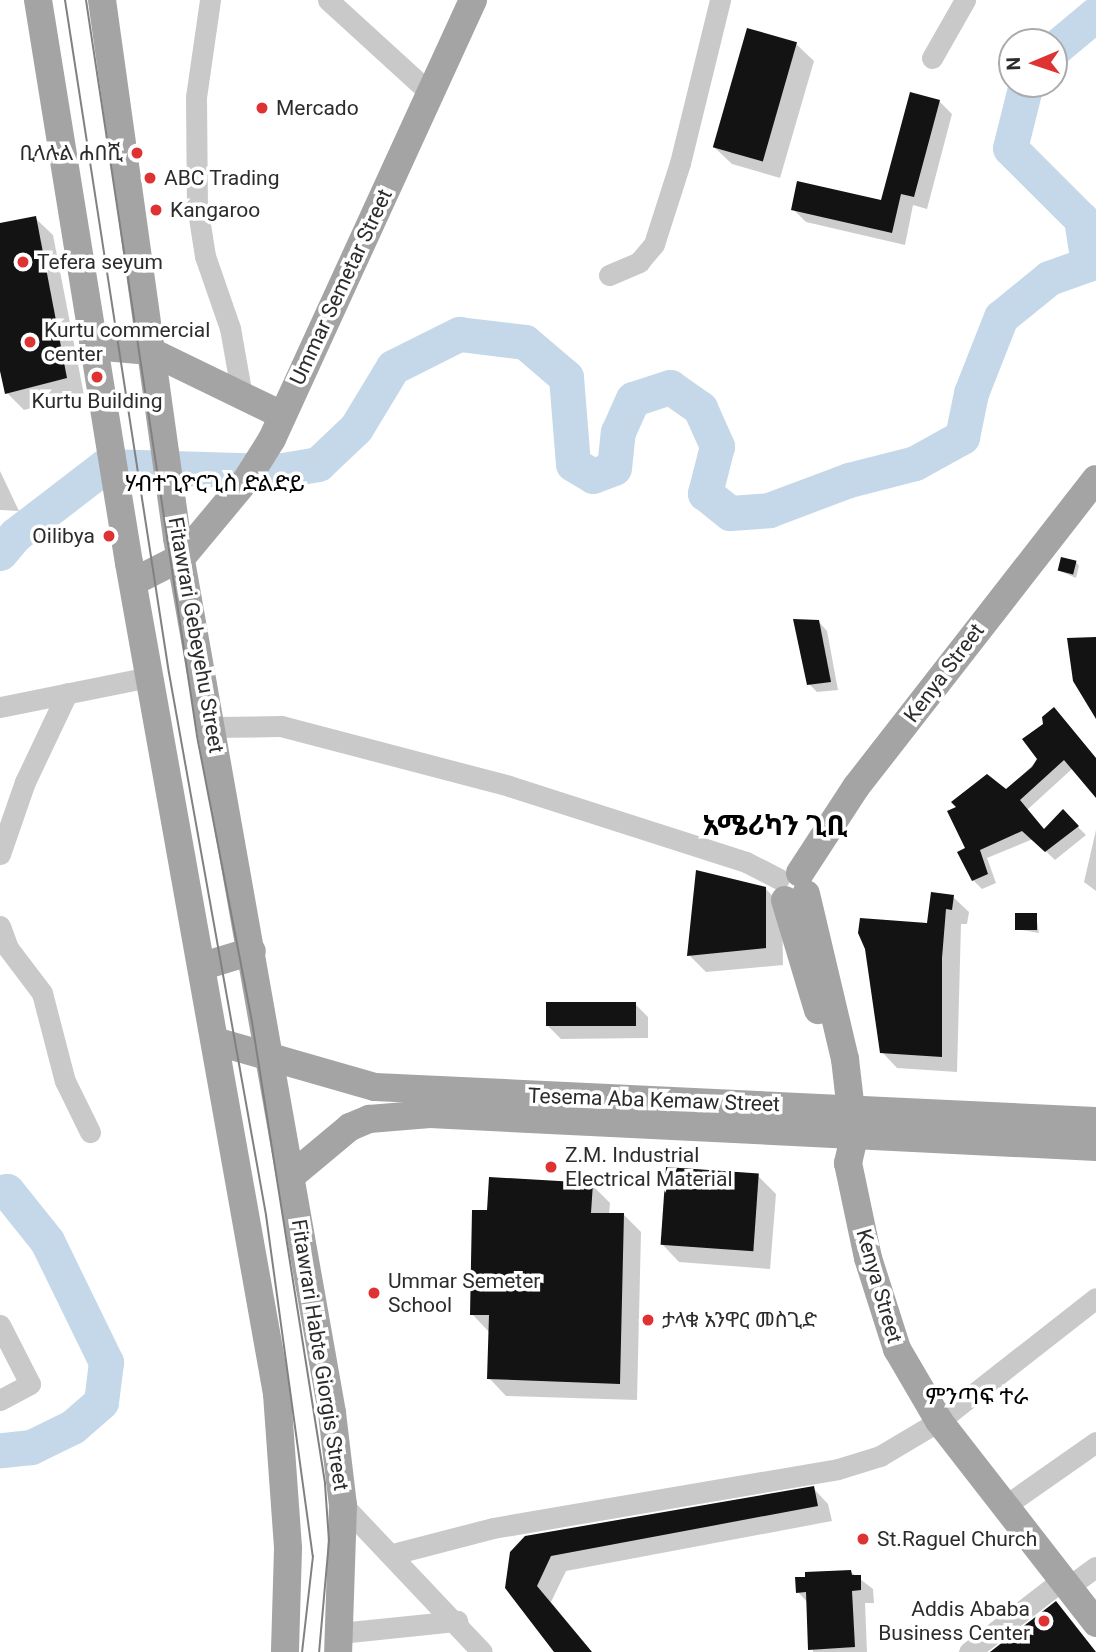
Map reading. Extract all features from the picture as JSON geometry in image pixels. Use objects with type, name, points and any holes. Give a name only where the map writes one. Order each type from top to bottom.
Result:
[{"type":"main road","points":[[38,0],[149,677],[218,1042],[277,1394],[288,1549],[285,1652]]},
{"type":"main road","name":"Fitawrari Gebeyehu Street","points":[[102,0],[150,351],[182,557],[272,1060]]},
{"type":"main road","name":"Ummar Semetar Street","points":[[182,557],[247,479],[277,427],[473,0]]},
{"type":"main road","points":[[93,346],[150,351],[242,396],[277,427]]},
{"type":"main road","name":"Kenya Street","points":[[792,886],[856,787],[1096,479]]},
{"type":"main road","points":[[133,583],[182,557]]},
{"type":"main road","points":[[792,886],[830,987],[845,1107]]},
{"type":"main road","points":[[203,966],[252,951]]},
{"type":"main road","name":"Tesema Aba Kemaw Street","points":[[218,1042],[272,1060],[375,1087],[845,1107],[1095,1140]]},
{"type":"main road","name":"Fitawrari Habte Giorgis Street","points":[[272,1060],[332,1413],[343,1505],[339,1643]]},
{"type":"main road","name":"Kenya Street","points":[[845,1107],[847,1145],[886,1323],[911,1379],[939,1421],[1096,1623]]},
{"type":"main road","name":"Tesema Aba Kemaw Street","points":[[290,1177],[350,1127],[369,1119],[430,1114],[847,1145],[1095,1140]]},
{"type":"street","points":[[210,0],[197,86],[197,205],[205,256],[230,328],[242,396]]},
{"type":"street","points":[[328,0],[430,93]]},
{"type":"street","points":[[609,275],[639,262],[654,244],[684,151],[720,0]]},
{"type":"street","points":[[932,58],[965,0]]},
{"type":"street","points":[[0,707],[149,677]]},
{"type":"street","points":[[0,854],[25,782],[67,693]]},
{"type":"street","points":[[212,727],[281,726],[509,786],[746,862],[792,886]]},
{"type":"street","points":[[0,926],[8,948],[42,993],[65,1081],[90,1132]]},
{"type":"street","points":[[393,1554],[493,1528],[838,1469],[880,1456],[939,1421],[1096,1298]]},
{"type":"street","points":[[0,1400],[30,1384],[2,1336]]},
{"type":"street","points":[[1006,1505],[1096,1442]]},
{"type":"street","points":[[343,1505],[457,1621],[482,1652]]},
{"type":"street","points":[[969,1652],[1065,1583],[1096,1567]]},
{"type":"street","points":[[339,1643],[457,1621]]},
{"type":"building","points":[[747,28],[797,42],[763,162],[713,147]]},
{"type":"building","points":[[910,92],[940,100],[914,197],[901,194],[892,233],[791,210],[797,181],[881,200]]},
{"type":"building","points":[[36,216],[67,378],[5,394],[0,371],[0,223]]},
{"type":"building","points":[[1061,557],[1077,561],[1073,574],[1058,571]]},
{"type":"building","points":[[793,619],[819,620],[831,682],[807,685]]},
{"type":"building","points":[[1096,637],[1096,719],[1073,681],[1067,638]]},
{"type":"building","points":[[1054,707],[1096,758],[1096,798],[1064,760],[1020,800],[1044,829],[1063,809],[1079,826],[1045,852],[1022,831],[980,850],[988,874],[972,881],[957,852],[965,848],[947,811],[956,807],[951,802],[987,774],[1006,789],[1032,767],[1037,759],[1022,739],[1043,724],[1042,717]]},
{"type":"building","points":[[696,870],[766,887],[766,948],[687,956]]},
{"type":"building","points":[[931,892],[954,895],[952,910],[946,909],[942,958],[942,1057],[880,1053],[865,949],[858,933],[860,918],[927,923]]},
{"type":"building","points":[[1015,913],[1037,913],[1037,930],[1015,930]]},
{"type":"building","points":[[546,1002],[636,1002],[636,1026],[546,1026]]},
{"type":"building","points":[[666,1167],[759,1173],[753,1251],[661,1245]]},
{"type":"building","points":[[489,1177],[593,1183],[591,1213],[624,1213],[620,1384],[487,1379],[489,1315],[470,1315],[472,1210],[487,1210]]},
{"type":"building","points":[[814,1486],[818,1506],[551,1556],[537,1586],[592,1652],[554,1652],[505,1588],[510,1552],[525,1536]]},
{"type":"building","points":[[851,1570],[852,1575],[861,1575],[861,1590],[852,1591],[855,1647],[808,1650],[806,1592],[796,1593],[795,1577],[805,1577],[805,1572]]},
{"type":"building","name":"Addis Ababa Business Center","points":[[1056,1601],[1096,1652],[990,1652]]},
{"type":"waterway","points":[[1068,37],[1096,14]]},
{"type":"waterway","points":[[0,553],[15,535],[105,466],[277,471],[318,464],[356,428],[393,367],[459,334],[525,342],[566,377],[573,464],[593,476],[614,468],[618,432],[633,399],[670,387],[700,408],[717,446],[705,493],[730,513],[769,510],[849,480],[915,463],[962,437],[971,393],[1001,317],[1049,278],[1088,264],[1081,219],[1010,148],[1022,98]]},
{"type":"waterway","points":[[0,1192],[7,1191],[47,1241],[106,1362],[101,1402],[72,1427],[31,1447],[0,1450]]},
{"type":"tram line","points":[[65,0],[169,673],[266,1215],[313,1556],[302,1652]]},
{"type":"tram line","points":[[86,0],[197,736],[252,1022],[325,1484],[329,1541],[319,1652]]},
{"type":"place","name":"Mercado","points":[[262,108]]},
{"type":"place","name":"ቢላሉል ሐበሺ","points":[[137,153]]},
{"type":"place","name":"ABC Trading","points":[[150,178]]},
{"type":"place","name":"Kangaroo","points":[[156,210]]},
{"type":"place","name":"Tefera seyum","points":[[23,262]]},
{"type":"place","name":"Kurtu commercial center","points":[[30,342]]},
{"type":"place","name":"Kurtu Building","points":[[97,377]]},
{"type":"place","name":"Oilibya","points":[[109,536]]},
{"type":"place","name":"Z.M. Industrial Electrical Material","points":[[551,1167]]},
{"type":"place","name":"Ummar Semeter School","points":[[374,1293]]},
{"type":"place","name":"ታላቁ አንዋር መስጊድ","points":[[648,1320]]},
{"type":"place","name":"St.Raguel Church","points":[[863,1539]]},
{"type":"place","name":"Addis Ababa Business Center","points":[[1044,1621]]},
{"type":"district","name":"ሃብተጊዮርጊስ ድልድይ","points":[[215,484]]},
{"type":"district","name":"አሜሪካን ጊቢ","points":[[775,826]]},
{"type":"district","name":"ምንጣፍ ተራ","points":[[977,1397]]}]
